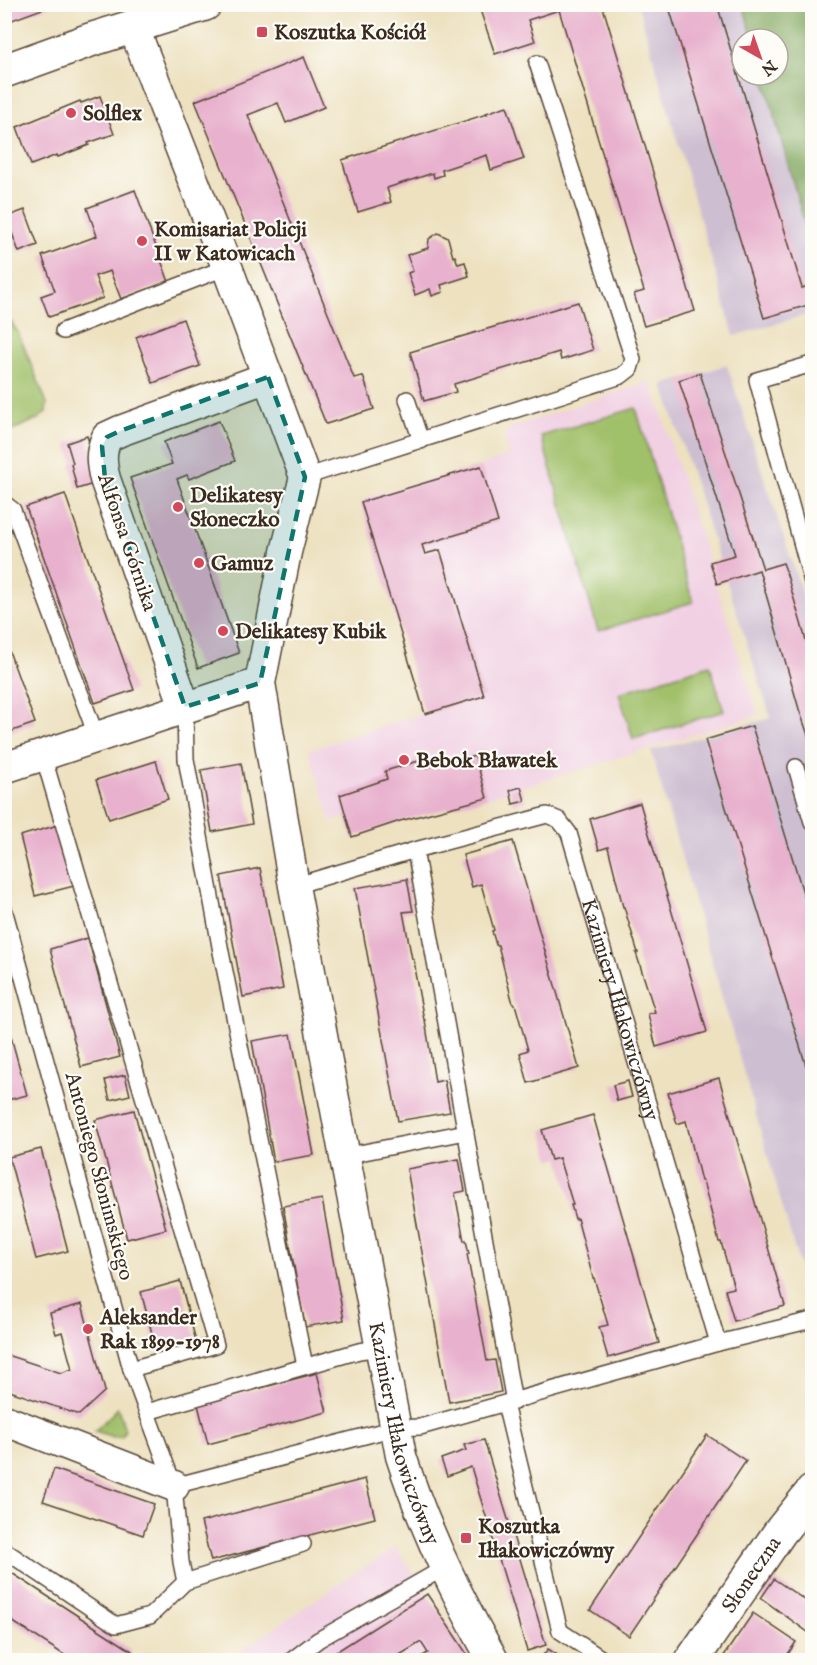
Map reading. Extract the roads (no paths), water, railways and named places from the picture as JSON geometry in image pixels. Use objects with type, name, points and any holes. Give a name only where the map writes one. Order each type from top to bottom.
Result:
[{"type":"street","points":[[4,71],[205,4]]},
{"type":"street","points":[[134,26],[305,477]]},
{"type":"street","name":"Alfonsa Górnika","points":[[185,707],[105,479],[101,461],[102,446],[107,436],[120,430],[268,377]]},
{"type":"street","name":"Kazimiery Iłłakowiczówny","points":[[305,477],[286,552],[260,683],[294,886],[401,1456],[414,1498],[444,1569],[493,1660]]},
{"type":"street","points":[[4,768],[260,683]]},
{"type":"street","points":[[4,1419],[174,1486]]},
{"type":"street","name":"Słoneczna","points":[[692,1660],[780,1532],[813,1492]]},
{"type":"lane","points":[[305,477],[621,376],[630,369],[633,359],[537,63]]},
{"type":"lane","points":[[63,331],[227,267]]},
{"type":"lane","points":[[813,364],[757,380],[813,582]]},
{"type":"lane","points":[[407,399],[421,441]]},
{"type":"lane","points":[[4,503],[13,510],[97,738]]},
{"type":"lane","points":[[185,707],[186,759],[221,952],[305,1366]]},
{"type":"lane","points":[[43,755],[216,1345],[131,1370]]},
{"type":"lane","points":[[795,767],[813,822]]},
{"type":"lane","name":"Kazimiery Iłłakowiczówny","points":[[294,886],[415,850],[547,815],[559,820],[569,832],[718,1343]]},
{"type":"lane","points":[[415,850],[466,1132],[510,1403],[560,1631],[604,1660]]},
{"type":"lane","name":"Antoniego Słonimskiego","points":[[4,909],[131,1370],[174,1486],[185,1582]]},
{"type":"lane","points":[[344,1156],[466,1132]]},
{"type":"lane","points":[[174,1486],[395,1428],[420,1427],[718,1343],[813,1320]]},
{"type":"lane","points":[[147,1412],[358,1351],[380,1348]]},
{"type":"lane","points":[[4,1551],[116,1625],[150,1616],[185,1582],[303,1544]]},
{"type":"lane","points":[[292,1660],[318,1640],[444,1569]]},
{"type":"place","name":"Koszutka Kościół","points":[[262,32]]},
{"type":"place","name":"Solflex","points":[[71,113]]},
{"type":"place","name":"Komisariat Policji II w Katowicach","points":[[142,241]]},
{"type":"place","name":"Delikatesy Słoneczko","points":[[178,507]]},
{"type":"place","name":"Gamuz","points":[[199,563]]},
{"type":"place","name":"Delikatesy Kubik","points":[[223,631]]},
{"type":"place","name":"Bebok Bławatek","points":[[404,760]]},
{"type":"place","name":"Aleksander Rak 1899-1978","points":[[88,1329]]},
{"type":"place","name":"Koszutka Iłłakowiczówny","points":[[466,1538]]}]
